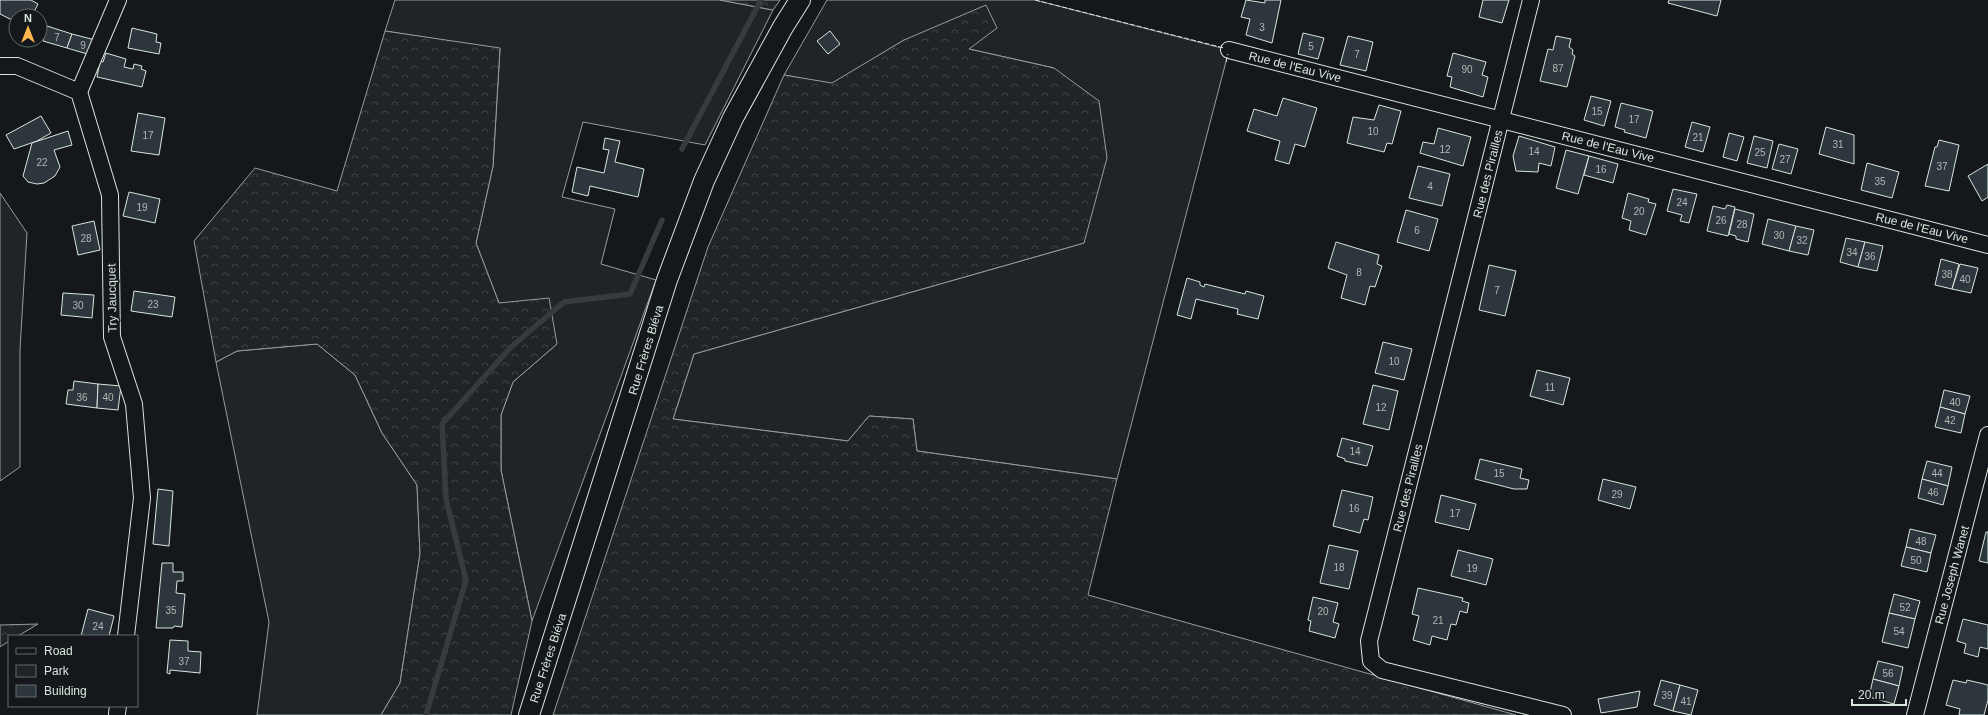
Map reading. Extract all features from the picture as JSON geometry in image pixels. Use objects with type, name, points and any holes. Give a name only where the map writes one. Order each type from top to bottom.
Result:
[{"type":"street","points":[[0,66],[17,66],[79,92],[118,0]]},
{"type":"street","name":"Rue Frères Biéva","points":[[529,715],[667,280],[704,181],[734,118],[782,27],[800,0]]},
{"type":"street","name":"Rue des Pirailles","points":[[1531,0],[1502,120],[1369,641],[1371,661],[1382,670],[1563,715]]},
{"type":"street","name":"Rue de l'Eau Vive","points":[[1229,50],[1988,244]]},
{"type":"street","name":"Try Jaucquet","points":[[79,92],[110,195],[112,337],[134,404],[142,498],[126,635]]},
{"type":"street","name":"Rue Joseph Wanet","points":[[1915,715],[1988,435]]},
{"type":"green space","points":[[395,0],[720,0],[773,10],[705,145],[583,122],[562,197],[615,209],[601,264],[656,280],[532,621],[501,470],[501,415],[513,382],[557,344],[499,303],[476,243],[493,166],[500,49],[385,31]]},
{"type":"green space","points":[[720,0],[780,0],[773,10]]},
{"type":"green space","points":[[827,0],[1035,0],[1229,50],[1117,479],[917,451],[913,419],[869,416],[848,441],[673,419],[694,354],[1084,243],[1054,68],[969,49],[904,40],[832,84],[784,75]]},
{"type":"green space","points":[[986,5],[997,28],[969,49],[1054,68],[1099,101],[1107,158],[1084,243],[694,354],[673,419],[848,441],[869,416],[913,419],[917,451],[1117,479],[1088,595],[1516,715],[553,715],[708,247],[784,75],[832,83],[904,40]]},
{"type":"green space","points":[[385,31],[500,48],[493,166],[476,243],[499,303],[549,298],[557,344],[513,382],[501,415],[501,470],[532,621],[511,715],[381,715],[400,683],[420,554],[417,485],[382,433],[355,375],[317,344],[237,351],[216,362],[194,241],[255,168],[337,191]]},
{"type":"green space","points":[[0,193],[27,233],[20,349],[20,467],[0,481]]},
{"type":"green space","points":[[317,344],[355,375],[382,433],[417,485],[420,554],[400,683],[381,715],[257,715],[269,622],[216,362],[237,351]]},
{"type":"green space","points":[[38,624],[20,635],[8,635],[8,642],[0,647],[0,625]]},
{"type":"building","points":[[0,0],[31,0],[38,4],[36,8],[8,8],[8,18],[0,14]]},
{"type":"building","points":[[1246,0],[1265,3],[1265,0],[1281,0],[1272,43],[1246,35],[1250,19],[1241,17]]},
{"type":"building","points":[[1483,0],[1509,0],[1502,23],[1479,17]]},
{"type":"building","points":[[1669,0],[1721,0],[1717,16],[1668,3]]},
{"type":"building","points":[[48,26],[72,34],[67,48],[48,42]]},
{"type":"building","points":[[132,28],[157,34],[156,42],[161,43],[159,54],[128,48]]},
{"type":"building","points":[[830,31],[840,44],[828,54],[817,41]]},
{"type":"building","points":[[1303,33],[1324,38],[1318,59],[1298,54]]},
{"type":"building","points":[[72,34],[99,41],[94,56],[67,48]]},
{"type":"building","points":[[1348,36],[1373,42],[1366,71],[1340,65]]},
{"type":"building","points":[[1556,36],[1571,39],[1569,47],[1573,50],[1572,54],[1575,56],[1567,87],[1540,81],[1548,49],[1553,50]]},
{"type":"building","points":[[106,53],[126,59],[124,67],[133,69],[134,64],[142,66],[141,69],[146,71],[142,87],[97,77],[100,61],[103,62]]},
{"type":"building","points":[[1453,53],[1486,62],[1482,75],[1488,77],[1483,97],[1450,87],[1452,77],[1447,76]]},
{"type":"building","points":[[1591,96],[1611,101],[1604,126],[1584,120]]},
{"type":"building","points":[[1283,98],[1317,108],[1305,147],[1295,144],[1289,164],[1275,160],[1280,141],[1247,131],[1254,109],[1277,116]]},
{"type":"building","points":[[1621,103],[1653,111],[1646,138],[1624,132],[1625,130],[1615,127]]},
{"type":"building","points":[[1379,105],[1401,111],[1392,144],[1387,143],[1384,152],[1347,143],[1353,117],[1374,120]]},
{"type":"building","points":[[138,113],[165,118],[159,155],[131,151]]},
{"type":"building","points":[[41,116],[51,133],[37,141],[14,149],[6,135]]},
{"type":"building","points":[[1692,122],[1710,127],[1703,152],[1685,147]]},
{"type":"building","points":[[1826,127],[1854,135],[1854,164],[1819,154]]},
{"type":"building","points":[[1438,128],[1471,137],[1463,166],[1420,153],[1423,142],[1434,144]]},
{"type":"building","points":[[68,131],[72,145],[54,150],[60,167],[55,176],[44,183],[37,184],[28,182],[23,176],[32,143]]},
{"type":"building","points":[[1729,133],[1744,137],[1737,161],[1723,157]]},
{"type":"building","points":[[1519,136],[1555,147],[1551,166],[1539,163],[1538,172],[1516,171],[1513,156]]},
{"type":"building","points":[[1754,136],[1773,141],[1767,168],[1747,163]]},
{"type":"building","points":[[605,138],[620,141],[615,162],[644,169],[638,197],[590,186],[588,196],[572,192],[577,167],[604,173],[609,150],[603,149]]},
{"type":"building","points":[[1939,140],[1959,145],[1949,191],[1925,186],[1935,147],[1937,147]]},
{"type":"building","points":[[1779,144],[1798,149],[1791,174],[1772,169]]},
{"type":"building","points":[[1566,150],[1589,156],[1578,194],[1556,188]]},
{"type":"building","points":[[1589,156],[1618,164],[1613,183],[1584,175]]},
{"type":"building","points":[[1867,163],[1899,172],[1892,198],[1861,190]]},
{"type":"building","points":[[1988,164],[1988,197],[1982,201],[1968,176]]},
{"type":"building","points":[[1418,166],[1450,174],[1442,206],[1409,198]]},
{"type":"building","points":[[1673,189],[1697,194],[1689,223],[1680,221],[1682,215],[1667,211]]},
{"type":"building","points":[[129,192],[160,199],[155,223],[123,216]]},
{"type":"building","points":[[1628,193],[1649,199],[1648,202],[1656,204],[1646,235],[1629,230],[1631,221],[1622,218]]},
{"type":"building","points":[[1727,205],[1735,207],[1728,236],[1707,231],[1713,206],[1725,209]]},
{"type":"building","points":[[1735,209],[1754,214],[1748,242],[1736,239],[1736,236],[1729,234]]},
{"type":"building","points":[[1406,210],[1438,219],[1429,251],[1397,242]]},
{"type":"building","points":[[1768,219],[1796,226],[1789,251],[1762,244]]},
{"type":"building","points":[[94,221],[100,250],[78,255],[72,226]]},
{"type":"building","points":[[1796,226],[1814,230],[1808,255],[1789,251]]},
{"type":"building","points":[[1846,238],[1865,242],[1858,267],[1840,262]]},
{"type":"building","points":[[1336,242],[1379,255],[1377,264],[1382,266],[1375,287],[1370,286],[1365,305],[1341,298],[1347,275],[1328,268]]},
{"type":"building","points":[[1865,242],[1883,246],[1877,271],[1858,267]]},
{"type":"building","points":[[1941,259],[1959,264],[1952,289],[1935,285]]},
{"type":"building","points":[[1960,264],[1978,268],[1971,293],[1952,289]]},
{"type":"building","points":[[1489,265],[1516,271],[1505,316],[1479,310]]},
{"type":"building","points":[[1187,278],[1200,282],[1200,285],[1204,287],[1205,284],[1245,294],[1246,291],[1264,296],[1258,319],[1237,314],[1238,309],[1196,299],[1191,319],[1177,315]]},
{"type":"building","points":[[134,291],[175,297],[172,317],[131,311]]},
{"type":"building","points":[[63,293],[94,295],[92,318],[61,315]]},
{"type":"building","points":[[1383,342],[1412,349],[1404,380],[1375,373]]},
{"type":"building","points":[[1537,370],[1570,378],[1563,405],[1530,396]]},
{"type":"building","points":[[74,381],[98,384],[97,408],[66,404],[68,390],[73,390]]},
{"type":"building","points":[[98,384],[121,386],[118,410],[97,408]]},
{"type":"building","points":[[1373,385],[1398,391],[1389,430],[1363,424]]},
{"type":"building","points":[[1944,390],[1970,396],[1965,414],[1940,407]]},
{"type":"building","points":[[1940,407],[1965,414],[1961,433],[1935,427]]},
{"type":"building","points":[[1342,438],[1373,446],[1367,466],[1345,461],[1345,459],[1337,456]]},
{"type":"building","points":[[1480,459],[1522,469],[1520,478],[1529,480],[1527,489],[1514,489],[1475,479]]},
{"type":"building","points":[[1927,461],[1952,467],[1948,486],[1922,479]]},
{"type":"building","points":[[1603,479],[1636,487],[1630,509],[1598,500]]},
{"type":"building","points":[[1922,479],[1948,486],[1943,505],[1918,498]]},
{"type":"building","points":[[158,489],[173,491],[169,546],[153,544]]},
{"type":"building","points":[[1342,490],[1373,497],[1368,520],[1364,519],[1360,533],[1333,526]]},
{"type":"building","points":[[1441,495],[1476,504],[1469,530],[1435,522]]},
{"type":"building","points":[[1910,529],[1936,535],[1931,553],[1906,547]]},
{"type":"building","points":[[1986,532],[1988,532],[1988,563],[1979,561]]},
{"type":"building","points":[[1329,545],[1358,551],[1349,589],[1320,583]]},
{"type":"building","points":[[1906,547],[1931,553],[1927,572],[1901,566]]},
{"type":"building","points":[[1458,550],[1493,559],[1486,585],[1451,576]]},
{"type":"building","points":[[162,563],[173,563],[173,572],[183,572],[183,581],[177,581],[176,593],[185,594],[182,627],[174,626],[173,628],[156,628]]},
{"type":"building","points":[[1418,588],[1463,598],[1462,601],[1469,603],[1467,613],[1460,611],[1456,625],[1451,624],[1447,640],[1432,636],[1430,645],[1413,640],[1419,616],[1412,614]]},
{"type":"building","points":[[1894,594],[1920,601],[1915,619],[1889,613]]},
{"type":"building","points":[[1313,597],[1338,603],[1333,622],[1339,624],[1335,638],[1309,631],[1311,621],[1308,620]]},
{"type":"building","points":[[88,609],[114,616],[109,635],[81,635]]},
{"type":"building","points":[[1889,613],[1915,619],[1908,648],[1882,642]]},
{"type":"building","points":[[1963,619],[1988,625],[1988,649],[1980,647],[1978,657],[1964,653],[1966,644],[1957,641]]},
{"type":"building","points":[[170,640],[188,641],[188,651],[201,652],[200,673],[170,670],[170,674],[167,673]]},
{"type":"building","points":[[1878,661],[1903,667],[1899,686],[1873,679]]},
{"type":"building","points":[[1873,679],[1899,686],[1894,704],[1869,697]]},
{"type":"building","points":[[1661,680],[1680,685],[1673,711],[1654,705]]},
{"type":"building","points":[[1953,680],[1966,683],[1967,680],[1988,685],[1988,700],[1984,715],[1959,715],[1960,709],[1946,705]]},
{"type":"building","points":[[1680,685],[1698,690],[1691,715],[1673,711]]},
{"type":"building","points":[[1640,691],[1637,707],[1601,713],[1598,699]]},
{"type":"waterway","points":[[682,149],[761,0]]},
{"type":"waterway","points":[[426,715],[466,580],[446,499],[442,424],[511,347],[564,302],[630,294],[662,220]]},
{"type":"fence","points":[[1035,0],[1224,48]]},
{"type":"fence","points":[[1226,62],[1228,54]]}]
